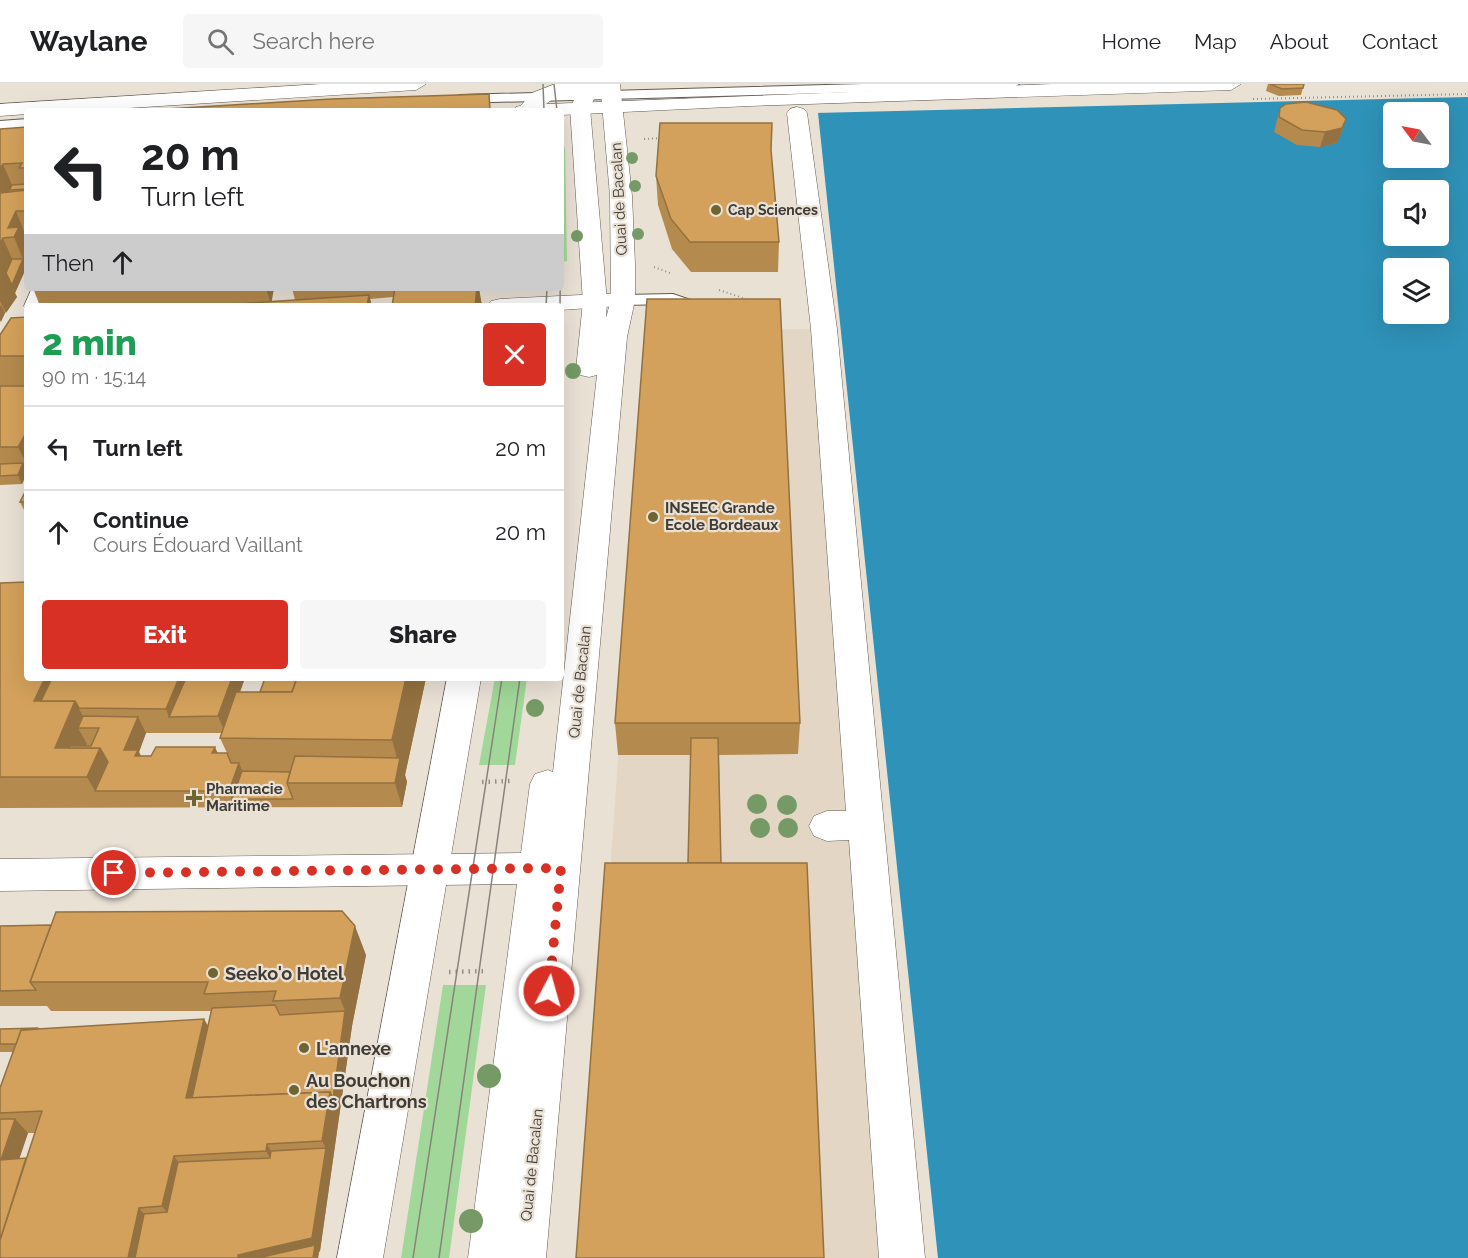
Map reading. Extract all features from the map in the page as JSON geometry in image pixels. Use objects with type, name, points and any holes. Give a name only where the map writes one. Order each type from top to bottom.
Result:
[{"type":"main road","points":[[32,108],[416,84]]},
{"type":"main road","points":[[538,108],[600,93],[801,96],[1231,84]]},
{"type":"main road","points":[[527,108],[534,100],[543,95],[574,85],[600,93]]},
{"type":"main road","name":"Quai de Bacalan","points":[[491,1258],[549,868],[615,337],[609,301],[600,93]]},
{"type":"main road","name":"Quai de Bacalan","points":[[564,627],[609,301],[621,196],[600,93]]},
{"type":"main road","points":[[801,96],[824,329],[902,1258]]},
{"type":"main road","points":[[0,110],[24,108]]},
{"type":"main road","points":[[0,140],[24,138]]},
{"type":"main road","points":[[564,303],[609,301]]},
{"type":"main road","points":[[360,1258],[464,681]]},
{"type":"main road","name":"Quai de Bacalan","points":[[523,1258],[549,868],[558,681]]},
{"type":"main road","points":[[827,826],[864,825]]},
{"type":"main road","points":[[0,875],[549,868]]},
{"type":"lane","points":[[600,93],[721,90],[801,96],[1012,84]]},
{"type":"lane","points":[[447,99],[543,95]]},
{"type":"lane","points":[[0,124],[24,123]]},
{"type":"lane","points":[[609,301],[673,299],[687,302],[706,312],[710,320],[710,330]]},
{"type":"path","points":[[1302,98],[1468,94]]},
{"type":"path","points":[[645,139],[665,138]]},
{"type":"path","points":[[651,266],[677,275]]},
{"type":"path","points":[[709,286],[751,300]]},
{"type":"shaded area","points":[[824,329],[902,1258],[583,1258],[648,330]]},
{"type":"green space","points":[[564,147],[565,147],[567,261],[564,262]]},
{"type":"green space","points":[[494,681],[527,681],[515,765],[479,765]]},
{"type":"green space","points":[[443,985],[486,985],[449,1258],[401,1258]]},
{"type":"water","points":[[815,84],[1468,84],[1468,1258],[938,1258]]},
{"type":"pier","points":[[812,84],[1468,84],[1468,97],[815,113]]},
{"type":"building","points":[[1270,84],[1304,84],[1303,88],[1282,89]]},
{"type":"building","points":[[489,94],[490,108],[183,108],[331,99]]},
{"type":"building","points":[[1306,102],[1337,110],[1346,119],[1342,128],[1325,132],[1302,130],[1279,117],[1280,108],[1286,104]]},
{"type":"building","name":"Cap Sciences","points":[[660,123],[772,123],[771,150],[779,242],[690,242],[671,219],[656,176]]},
{"type":"building","points":[[24,127],[24,168],[19,168],[22,163],[3,164],[0,169],[0,129]]},
{"type":"building","points":[[24,184],[24,189],[9,190],[12,185]]},
{"type":"building","points":[[24,190],[24,211],[16,211],[8,228],[19,227],[14,237],[3,238],[0,244],[0,193]]},
{"type":"building","points":[[12,259],[23,259],[12,285],[6,273]]},
{"type":"building","points":[[394,291],[477,291],[475,303],[392,303]]},
{"type":"building","points":[[369,295],[368,303],[249,303]]},
{"type":"building","points":[[647,299],[780,299],[800,723],[615,723]]},
{"type":"building","points":[[24,317],[24,356],[0,356],[0,335],[11,318]]},
{"type":"building","points":[[0,386],[24,386],[24,436],[18,447],[0,447]]},
{"type":"building","points":[[23,463],[18,475],[0,476],[0,464]]},
{"type":"building","points":[[24,582],[24,681],[44,681],[34,701],[75,701],[55,748],[100,748],[87,777],[0,777],[0,583]]},
{"type":"building","points":[[51,681],[178,681],[166,709],[79,708],[75,701],[41,701]]},
{"type":"building","points":[[185,681],[231,681],[218,716],[169,717]]},
{"type":"building","points":[[264,681],[296,681],[292,692],[260,692]]},
{"type":"building","points":[[296,681],[405,681],[392,740],[220,738],[236,692],[292,692]]},
{"type":"building","points":[[83,716],[138,717],[124,750],[138,750],[135,756],[151,756],[156,747],[215,747],[212,753],[227,753],[231,763],[239,763],[229,791],[95,791],[108,762],[100,748],[69,748],[70,746],[91,746],[99,728],[78,728]]},
{"type":"building","points":[[691,738],[718,738],[721,863],[688,863]]},
{"type":"building","points":[[295,756],[400,758],[395,783],[287,783]]},
{"type":"building","points":[[242,771],[290,772],[287,783],[293,799],[232,799]]},
{"type":"building","points":[[605,863],[807,863],[824,1258],[576,1258]]},
{"type":"building","points":[[342,911],[355,926],[340,998],[273,1001],[276,991],[204,994],[208,982],[30,982],[56,912]]},
{"type":"building","points":[[51,925],[30,982],[36,990],[0,991],[0,926]]},
{"type":"building","points":[[275,1005],[280,1015],[345,1011],[333,1099],[330,1092],[192,1098],[212,1008]]},
{"type":"building","points":[[204,1019],[186,1098],[330,1092],[322,1141],[267,1144],[266,1151],[174,1156],[162,1206],[139,1208],[128,1258],[0,1258],[0,1240],[42,1111],[0,1113],[0,1088],[21,1030]]},
{"type":"building","points":[[37,1028],[21,1030],[16,1044],[0,1044],[0,1029]]},
{"type":"building","points":[[0,1119],[15,1119],[1,1160],[26,1158],[0,1240]]},
{"type":"building","points":[[326,1148],[312,1238],[238,1255],[238,1258],[135,1258],[144,1214],[167,1212],[178,1162],[270,1158],[271,1151]]},
{"type":"building","points":[[315,1245],[313,1258],[258,1258]]},
{"type":"tram line","points":[[543,84],[544,108]]},
{"type":"tram line","points":[[554,84],[557,108]]},
{"type":"tram line","points":[[546,303],[547,291]]},
{"type":"tram line","points":[[560,291],[560,303]]},
{"type":"tram line","points":[[413,1258],[502,681]]},
{"type":"tram line","points":[[439,1258],[520,681]]},
{"type":"place","name":"Cap Sciences","points":[[716,210]]},
{"type":"place","name":"INSEEC Grande Ecole Bordeaux","points":[[653,517]]},
{"type":"place","name":"Pharmacie Maritime","points":[[194,798]]},
{"type":"place","name":"Seeko'o Hotel","points":[[213,973]]},
{"type":"place","name":"L'annexe","points":[[304,1048]]},
{"type":"place","name":"Au Bouchon des Chartrons","points":[[294,1090]]},
{"type":"route","points":[[114,873],[561,868],[549,991]]}]
